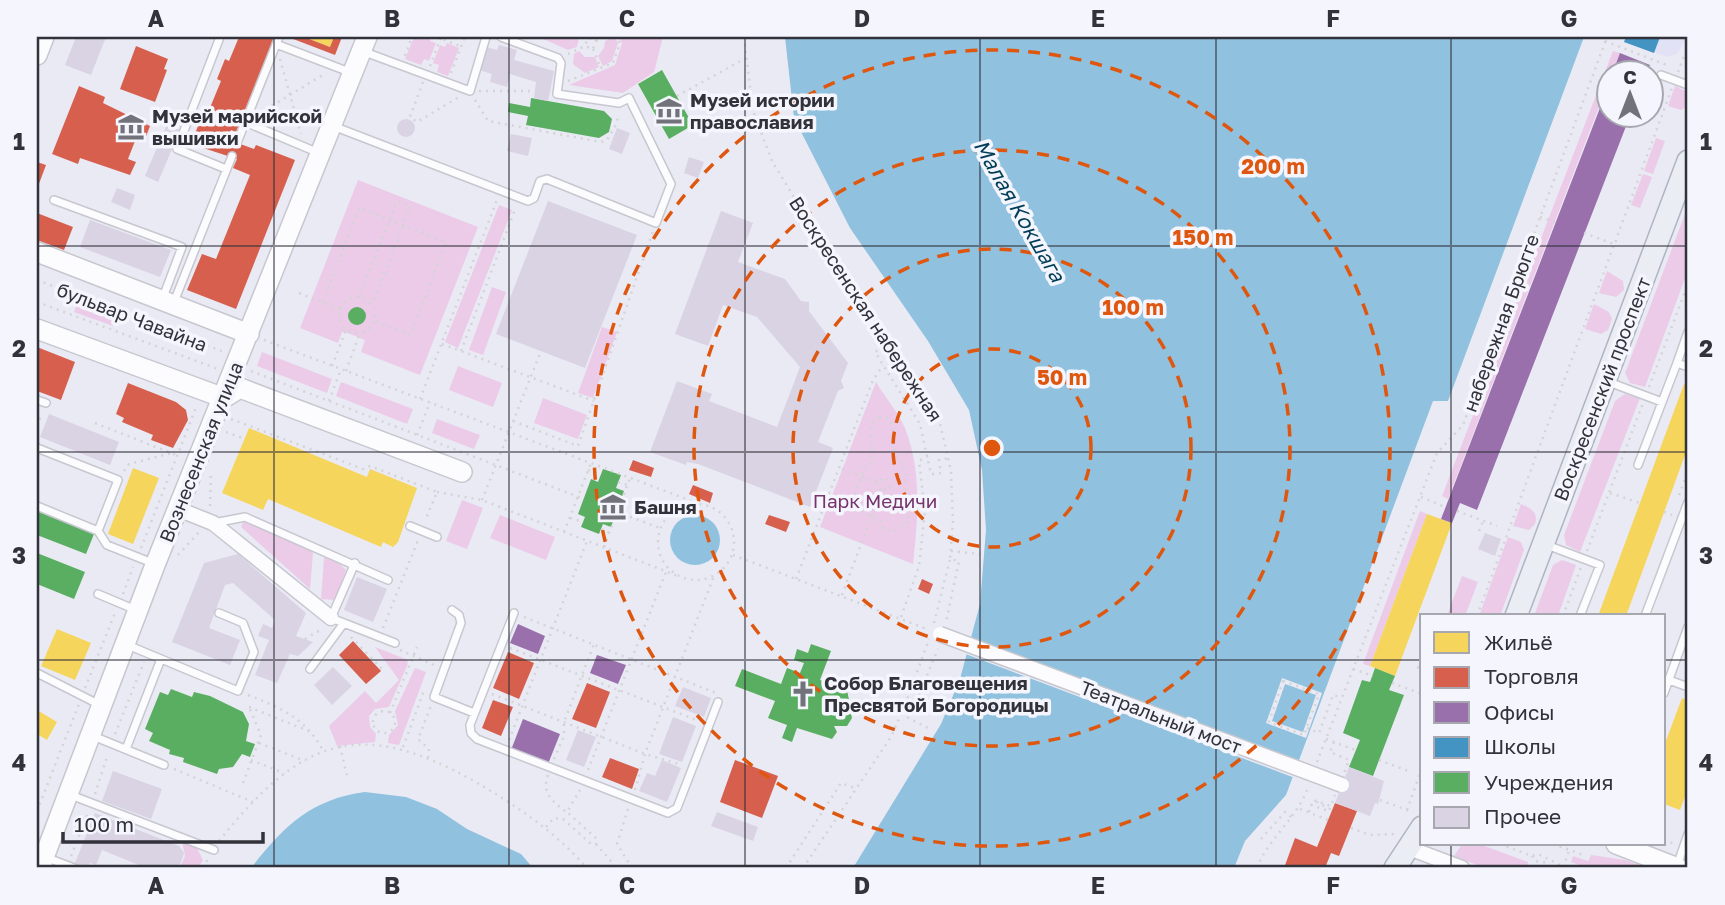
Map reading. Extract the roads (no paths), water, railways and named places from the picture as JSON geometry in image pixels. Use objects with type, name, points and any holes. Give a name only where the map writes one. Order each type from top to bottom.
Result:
[{"type":"main road","name":"Вознесенская улица","points":[[42,862],[155,565],[256,337],[313,150],[332,126],[344,70],[364,44]]},
{"type":"main road","name":"Воскресенский проспект","points":[[1517,614],[1688,161]]},
{"type":"main road","name":"бульвар Чавайна","points":[[37,252],[256,337]]},
{"type":"main road","points":[[37,329],[236,382],[462,472]]},
{"type":"main road","points":[[1395,868],[1402,841],[1419,820]]},
{"type":"main road","points":[[1621,846],[1677,868]]},
{"type":"street","points":[[178,509],[213,523],[336,624]]},
{"type":"street","name":"Театральный мост","points":[[941,635],[1342,785]]},
{"type":"street","points":[[1402,841],[1462,868]]},
{"type":"lane","points":[[220,37],[177,149],[226,169]]},
{"type":"lane","points":[[364,44],[401,66],[470,91],[486,37]]},
{"type":"lane","points":[[332,126],[520,198],[531,200],[540,181],[547,179],[656,223],[671,184],[629,98],[619,103],[556,94],[558,58],[510,38],[501,37]]},
{"type":"lane","points":[[237,143],[278,40],[344,70]]},
{"type":"lane","points":[[1666,77],[1688,85]]},
{"type":"lane","points":[[245,122],[313,150]]},
{"type":"lane","points":[[167,303],[232,156]]},
{"type":"lane","points":[[54,200],[182,247],[167,303]]},
{"type":"lane","points":[[1638,465],[1688,332]]},
{"type":"lane","points":[[1677,363],[1688,367]]},
{"type":"lane","points":[[1605,381],[1662,402]]},
{"type":"lane","points":[[37,400],[46,403]]},
{"type":"lane","points":[[37,448],[118,480],[99,531]]},
{"type":"lane","points":[[1646,614],[1685,520],[1688,502]]},
{"type":"lane","points":[[37,506],[99,531],[107,545],[155,565]]},
{"type":"lane","points":[[213,523],[245,517],[355,563],[388,580]]},
{"type":"lane","points":[[410,526],[437,537]]},
{"type":"lane","points":[[1543,544],[1600,565],[1581,614]]},
{"type":"lane","points":[[310,668],[336,624],[355,563]]},
{"type":"lane","points":[[98,594],[137,611]]},
{"type":"lane","points":[[452,610],[459,615],[461,623],[434,697],[474,713]]},
{"type":"lane","points":[[124,644],[238,691],[254,652],[243,623],[219,613]]},
{"type":"lane","points":[[514,613],[470,725],[473,736],[505,750],[672,812],[677,808],[718,702]]},
{"type":"lane","points":[[336,624],[394,643]]},
{"type":"lane","points":[[1666,688],[1688,627]]},
{"type":"lane","points":[[126,749],[161,659]]},
{"type":"lane","points":[[37,673],[100,705]]},
{"type":"lane","points":[[1669,680],[1688,687]]},
{"type":"lane","points":[[89,734],[164,765]]},
{"type":"lane","points":[[67,794],[214,850]]},
{"type":"lane","points":[[1677,868],[1688,834]]},
{"type":"lane","points":[[42,862],[74,868]]},
{"type":"water","name":"Малая Кокшага","points":[[785,37],[1584,37],[1448,401],[1433,401],[1286,795],[1245,841],[1234,868],[853,868],[941,724],[960,679],[980,604],[986,530],[982,470],[969,410],[928,341],[850,228],[794,118]]},
{"type":"water","points":[[695,515],[712,523],[720,540],[712,557],[695,565],[678,557],[670,540],[678,523]]},
{"type":"water","points":[[365,792],[406,797],[437,809],[467,829],[521,854],[533,868],[251,868],[300,817],[329,801]]},
{"type":"place","name":"Музей истории православия","points":[[669,111]]},
{"type":"place","name":"Музей марийской вышивки","points":[[131,127]]},
{"type":"place","name":"Башня","points":[[613,507]]},
{"type":"place","name":"Собор Благовещения Пресвятой Богородицы","points":[[803,694]]},
{"type":"park label","name":"Парк Медичи","points":[[875,501]]}]
